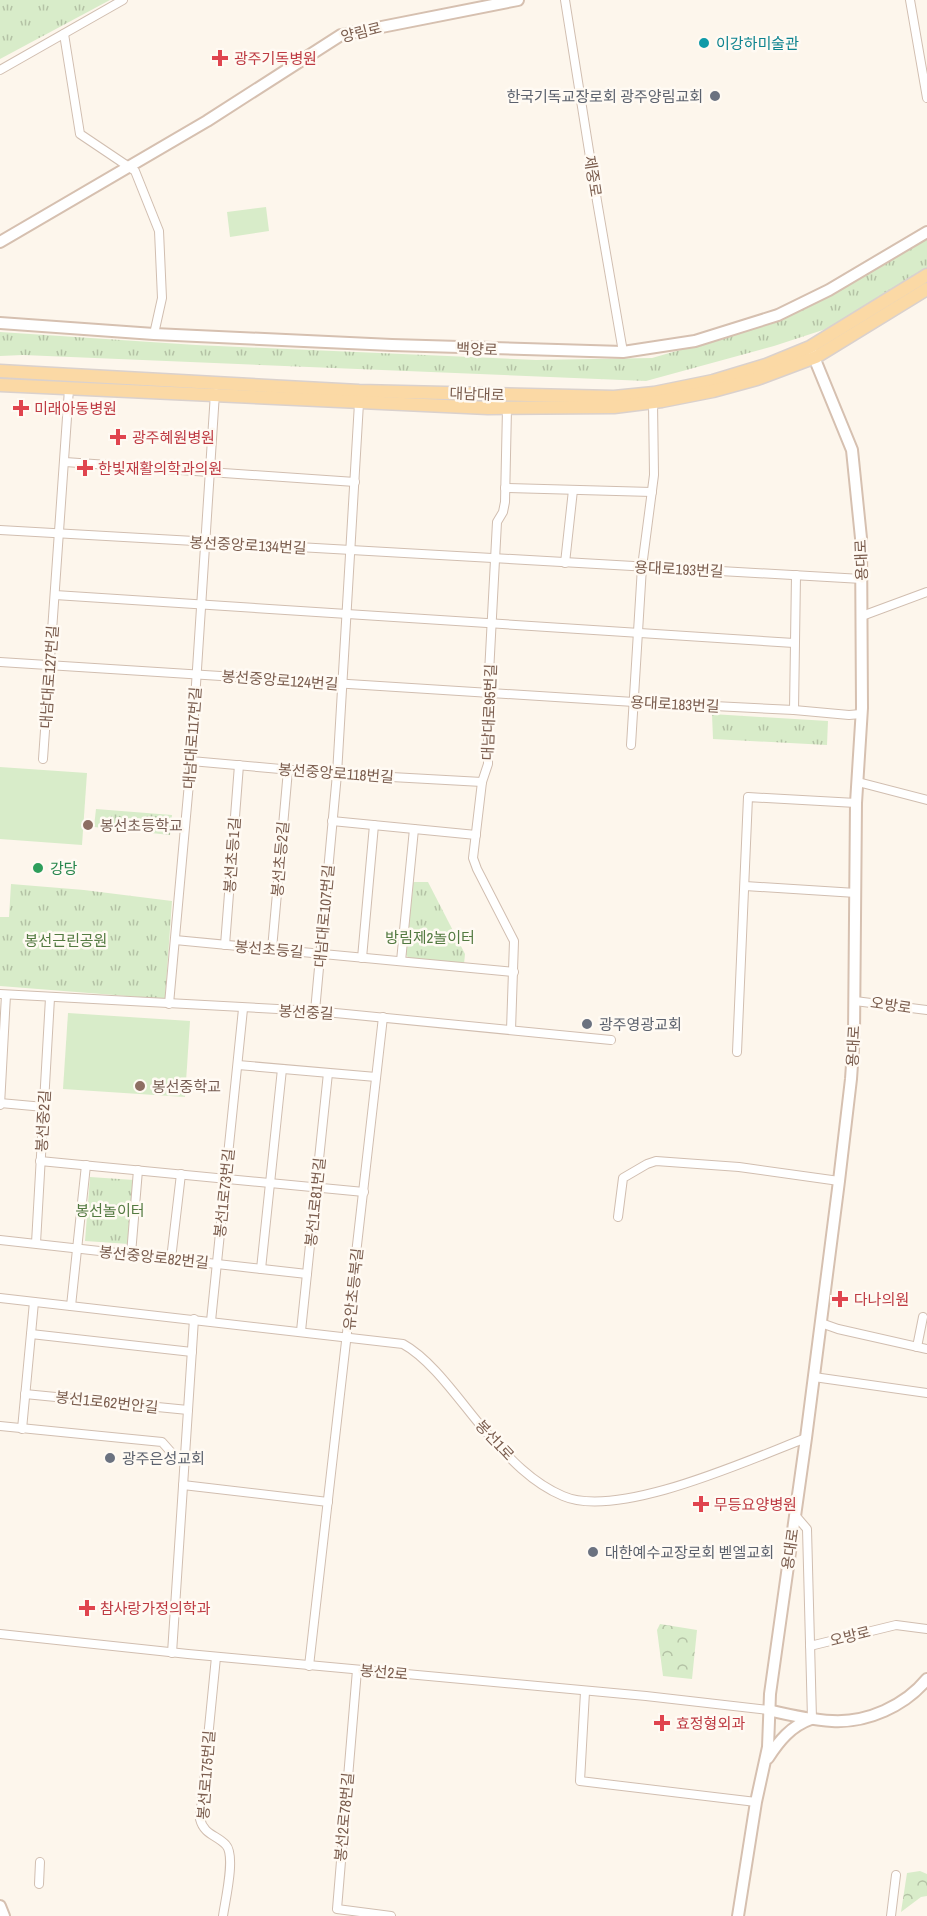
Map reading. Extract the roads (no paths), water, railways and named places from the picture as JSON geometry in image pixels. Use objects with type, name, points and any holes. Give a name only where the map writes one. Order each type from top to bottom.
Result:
[{"type":"main road","name":"대남대로","points":[[813,352],[927,275]]},
{"type":"main road","name":"대남대로","points":[[0,371],[359,391],[653,397],[714,391],[746,382],[813,352],[927,289]]},
{"type":"main road","name":"대남대로","points":[[0,385],[215,397],[507,408],[614,407],[653,397]]},
{"type":"street","points":[[0,70],[123,0]]},
{"type":"street","name":"양림로","points":[[0,242],[207,121],[341,35],[518,0]]},
{"type":"street","name":"제중로","points":[[565,0],[623,352]]},
{"type":"street","points":[[910,0],[927,98]]},
{"type":"street","points":[[63,34],[80,134],[135,171],[159,231],[162,298],[154,334]]},
{"type":"street","name":"백양로","points":[[0,323],[154,334],[403,346],[623,352],[695,342],[778,315],[829,290],[927,232]]},
{"type":"street","name":"용대로","points":[[738,1916],[770,1729],[768,1710],[806,1438],[851,1079],[855,1001],[856,803],[861,714],[861,538],[854,460],[850,442],[813,352]]},
{"type":"street","points":[[0,371],[0,392]]},
{"type":"street","name":"대남대로117번길","points":[[169,1004],[191,762],[216,383]]},
{"type":"street","name":"대남대로127번길","points":[[44,759],[69,389]]},
{"type":"street","points":[[631,745],[642,567],[654,475],[653,397]]},
{"type":"street","name":"대남대로107번길","points":[[315,1011],[337,774],[359,403]]},
{"type":"street","name":"대남대로95번길","points":[[507,408],[504,507],[497,522],[495,559],[488,692],[488,764],[482,782],[474,864],[513,937],[511,1030]]},
{"type":"street","points":[[65,462],[355,482]]},
{"type":"street","points":[[505,488],[652,492]]},
{"type":"street","points":[[565,563],[573,490]]},
{"type":"street","name":"봉선중앙로134번길","points":[[0,530],[495,559]]},
{"type":"street","name":"용대로193번길","points":[[495,559],[862,579]]},
{"type":"street","points":[[794,710],[796,575]]},
{"type":"street","points":[[862,616],[927,592]]},
{"type":"street","points":[[54,596],[794,643]]},
{"type":"street","name":"봉선중앙로124번길","points":[[0,662],[488,692]]},
{"type":"street","name":"용대로183번길","points":[[488,692],[861,714]]},
{"type":"street","name":"봉선중앙로118번길","points":[[191,762],[337,774],[482,782]]},
{"type":"street","name":"봉선초등1길","points":[[225,945],[239,765]]},
{"type":"street","name":"봉선초등2길","points":[[272,949],[288,770]]},
{"type":"street","points":[[858,782],[927,800]]},
{"type":"street","points":[[737,1052],[748,797],[856,803]]},
{"type":"street","points":[[332,821],[476,835]]},
{"type":"street","points":[[362,958],[374,825]]},
{"type":"street","points":[[401,961],[414,829]]},
{"type":"street","points":[[745,886],[856,893]]},
{"type":"street","name":"봉선초등길","points":[[175,940],[514,972]]},
{"type":"street","points":[[3,994],[0,1103],[44,1107]]},
{"type":"street","name":"봉선중길","points":[[3,994],[243,1009],[315,1011],[611,1040]]},
{"type":"street","name":"봉선중2길","points":[[36,1244],[50,998]]},
{"type":"street","name":"오방로","points":[[855,1001],[927,1011]]},
{"type":"street","name":"봉선1로73번길","points":[[211,1321],[243,1009]]},
{"type":"street","name":"유안초등북길","points":[[309,1666],[348,1336],[382,1017]]},
{"type":"street","points":[[238,1065],[376,1077]]},
{"type":"street","points":[[261,1269],[282,1069]]},
{"type":"street","name":"봉선1로81번길","points":[[301,1331],[328,1073]]},
{"type":"street","points":[[40,1161],[364,1192]]},
{"type":"street","points":[[618,1216],[623,1178],[656,1161],[739,1167],[839,1181]]},
{"type":"street","points":[[71,1306],[86,1165]]},
{"type":"street","points":[[131,1254],[138,1170]]},
{"type":"street","points":[[171,1258],[181,1174]]},
{"type":"street","name":"봉선중앙로82번길","points":[[0,1240],[307,1274]]},
{"type":"street","name":"봉선1로","points":[[0,1298],[404,1344],[423,1359],[487,1433],[532,1480],[564,1497],[587,1502],[622,1500],[656,1493],[806,1438]]},
{"type":"street","points":[[21,1429],[34,1302]]},
{"type":"street","points":[[917,1347],[923,1317]]},
{"type":"street","points":[[172,1653],[194,1319]]},
{"type":"street","points":[[821,1323],[927,1349]]},
{"type":"street","points":[[31,1334],[192,1352]]},
{"type":"street","points":[[814,1377],[927,1393]]},
{"type":"street","name":"봉선1로62번안길","points":[[25,1394],[188,1410]]},
{"type":"street","points":[[0,1426],[162,1442],[178,1460],[184,1461]]},
{"type":"street","points":[[183,1485],[328,1502]]},
{"type":"street","points":[[795,1515],[807,1529],[810,1646]]},
{"type":"street","name":"오방로","points":[[812,1719],[810,1646],[896,1625],[927,1629]]},
{"type":"street","name":"봉선2로","points":[[0,1634],[172,1653],[656,1697],[768,1710]]},
{"type":"street","name":"봉선로175번길","points":[[216,1657],[200,1819],[205,1830],[227,1846],[230,1851],[223,1916]]},
{"type":"street","name":"봉선2로78번길","points":[[357,1670],[337,1909],[391,1916]]},
{"type":"street","points":[[768,1710],[812,1719],[846,1721],[876,1713],[906,1698],[927,1679]]},
{"type":"street","points":[[585,1692],[580,1781],[756,1802]]},
{"type":"street","points":[[765,1763],[785,1734],[812,1719]]},
{"type":"street","points":[[39,1884],[40,1862]]},
{"type":"street","points":[[891,1916],[896,1875]]},
{"type":"street","points":[[0,1905],[4,1916]]},
{"type":"place","name":"이강하미술관","points":[[704,43]]},
{"type":"place","name":"광주기독병원","points":[[220,58]]},
{"type":"place","name":"한국기독교장로회 광주양림교회","points":[[715,96]]},
{"type":"place","name":"미래아동병원","points":[[21,408]]},
{"type":"place","name":"광주혜원병원","points":[[118,437]]},
{"type":"place","name":"한빛재활의학과의원","points":[[85,468]]},
{"type":"place","name":"봉선초등학교","points":[[88,825]]},
{"type":"place","name":"강당","points":[[38,868]]},
{"type":"place","name":"광주영광교회","points":[[587,1024]]},
{"type":"place","name":"봉선중학교","points":[[140,1086]]},
{"type":"place","name":"다나의원","points":[[840,1299]]},
{"type":"place","name":"광주은성교회","points":[[110,1458]]},
{"type":"place","name":"무등요양병원","points":[[701,1504]]},
{"type":"place","name":"대한예수교장로회 벧엘교회","points":[[593,1552]]},
{"type":"place","name":"참사랑가정의학과","points":[[87,1608]]},
{"type":"place","name":"효정형외과","points":[[662,1723]]},
{"type":"park label","name":"방림제2놀이터","points":[[430,937]]},
{"type":"park label","name":"봉선근린공원","points":[[66,940]]},
{"type":"park label","name":"봉선놀이터","points":[[110,1210]]}]
